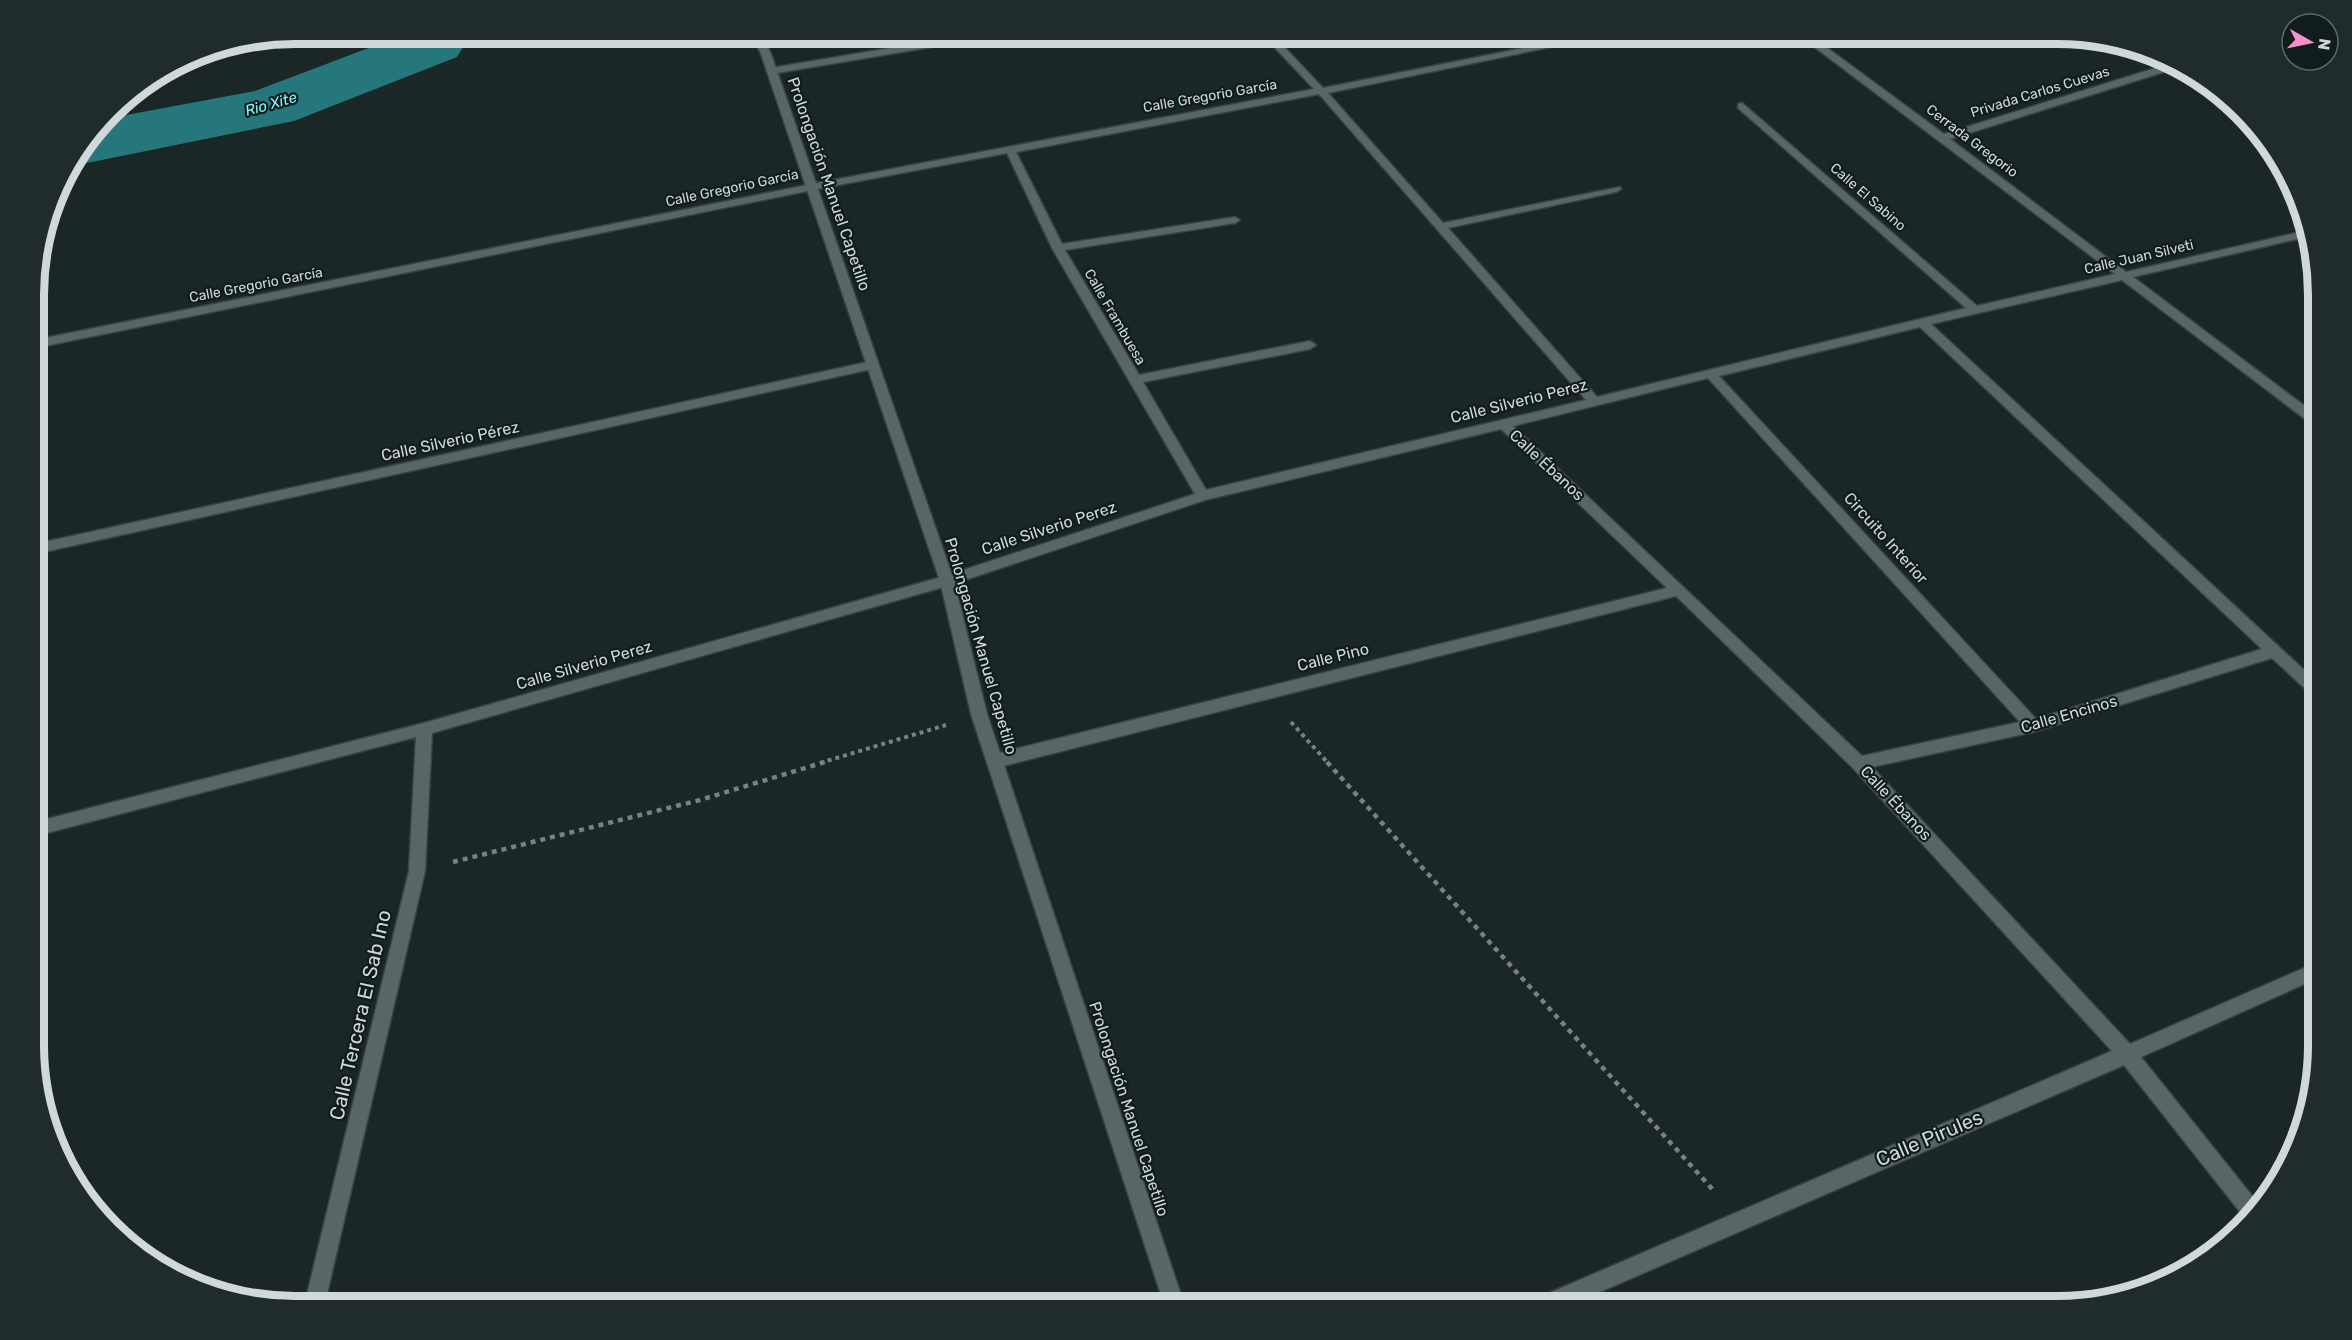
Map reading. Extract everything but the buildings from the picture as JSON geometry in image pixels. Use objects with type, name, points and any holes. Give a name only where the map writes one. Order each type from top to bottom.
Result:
[{"type":"street","name":"Prolongación Manuel Capetillo","points":[[760,44],[812,186],[947,581],[979,714],[1171,1296]]},
{"type":"street","points":[[771,71],[932,44]]},
{"type":"street","points":[[1276,44],[1321,91],[1595,402]]},
{"type":"street","points":[[1541,44],[1545,48]]},
{"type":"street","name":"Calle Gregorio García","points":[[44,342],[812,186],[1563,44]]},
{"type":"street","name":"Cerrada Gregorio","points":[[1816,44],[1944,137],[2123,276]]},
{"type":"street","name":"Privada Carlos Cuevas","points":[[1944,137],[2167,68]]},
{"type":"street","name":"Calle El Sabino","points":[[1742,106],[1975,310]]},
{"type":"street","name":"Calle Frambuesa","points":[[1010,148],[1058,248],[1203,496]]},
{"type":"street","points":[[1439,227],[1616,189]]},
{"type":"street","points":[[1058,248],[1235,220]]},
{"type":"street","name":"Calle Juan Silveti","points":[[1975,310],[2301,235]]},
{"type":"street","points":[[2123,276],[2308,415]]},
{"type":"street","name":"Calle Silverio Perez","points":[[44,827],[424,729],[947,581],[1203,496],[1975,310]]},
{"type":"street","points":[[1923,323],[2308,683]]},
{"type":"street","points":[[1135,380],[1310,345]]},
{"type":"street","name":"Calle Silverio Pérez","points":[[44,547],[872,365]]},
{"type":"street","name":"Circuito Interior","points":[[1711,374],[2033,726]]},
{"type":"street","name":"Calle Ébanos","points":[[1504,424],[1859,763],[2128,1055],[2249,1207]]},
{"type":"street","name":"Calle Pino","points":[[995,761],[1680,590]]},
{"type":"street","name":"Calle Encinos","points":[[1859,763],[2033,726],[2274,651]]},
{"type":"street","name":"Calle Tercera El Sab Ino","points":[[317,1296],[417,871],[424,729]]},
{"type":"street","name":"Calle Pirules","points":[[1565,1296],[1739,1219],[2128,1055],[2308,974]]},
{"type":"path","points":[[1264,693],[1739,1219]]},
{"type":"path","points":[[417,871],[700,800],[979,714]]},
{"type":"waterway","name":"Rio Xite","points":[[96,141],[271,107],[435,44]]}]
